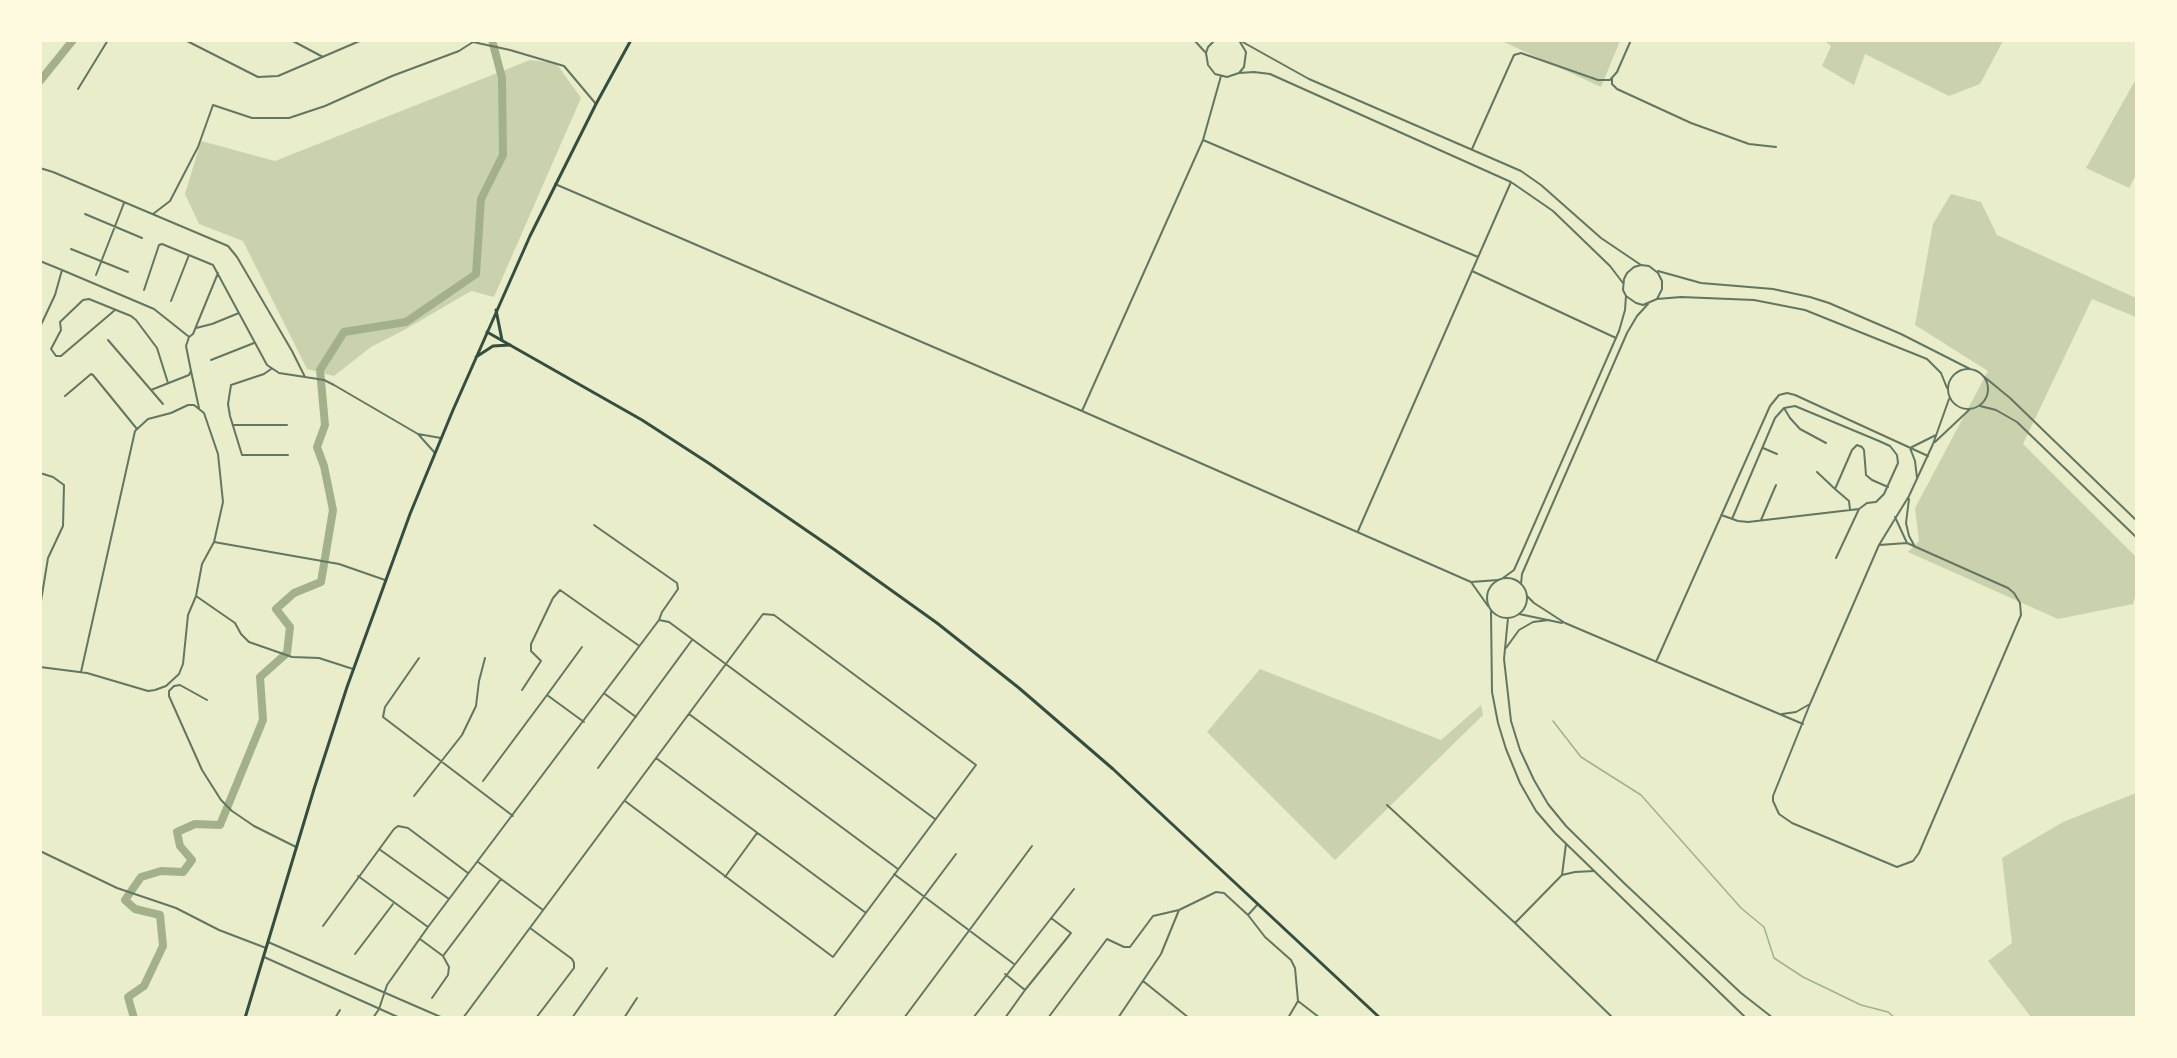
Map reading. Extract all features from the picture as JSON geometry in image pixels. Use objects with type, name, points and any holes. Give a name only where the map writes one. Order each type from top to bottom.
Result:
[{"type":"main road","points":[[245,1017],[353,669],[435,453],[496,309],[555,184],[631,40]]},
{"type":"main road","points":[[496,309],[502,340]]},
{"type":"main road","points":[[487,332],[642,420],[835,550],[937,623],[1019,688],[1113,769],[1380,1017]]},
{"type":"main road","points":[[475,358],[493,346],[510,345]]},
{"type":"street","points":[[78,89],[108,40]]},
{"type":"street","points":[[184,40],[258,77],[278,76],[362,40]]},
{"type":"street","points":[[291,40],[323,57]]},
{"type":"street","points":[[1194,40],[1206,53]]},
{"type":"street","points":[[1215,40],[1206,53],[1211,70],[1221,76],[1254,72],[1270,74],[1511,182],[1553,211],[1610,266],[1623,283],[1626,296],[1625,310],[1616,338],[1514,570],[1493,584],[1487,594],[1488,606]]},
{"type":"street","points":[[1238,40],[1246,52],[1246,60],[1239,73]]},
{"type":"street","points":[[1238,40],[1309,79],[1521,171],[1541,185],[1601,238],[1641,265]]},
{"type":"street","points":[[1473,149],[1512,59],[1517,53],[1598,80],[1610,80],[1617,72],[1631,40]]},
{"type":"street","points":[[153,214],[170,201],[198,147],[213,105],[252,118],[289,118],[459,51],[474,42],[564,66],[596,104]]},
{"type":"street","points":[[1082,411],[1203,140],[1221,76]]},
{"type":"street","points":[[1612,78],[1612,84],[1617,89],[1691,123],[1749,144],[1776,147]]},
{"type":"street","points":[[1203,140],[1479,257]]},
{"type":"street","points":[[40,168],[220,242],[233,251],[292,351],[304,377]]},
{"type":"street","points":[[1358,531],[1511,182]]},
{"type":"street","points":[[555,184],[1082,411],[1471,582],[1498,580]]},
{"type":"street","points":[[96,275],[124,202]]},
{"type":"street","points":[[85,214],[142,238]]},
{"type":"street","points":[[144,290],[159,245],[164,244],[213,265],[254,344],[271,369],[279,374],[324,380],[418,434],[435,453]]},
{"type":"street","points":[[70,249],[128,272]]},
{"type":"street","points":[[171,301],[189,255]]},
{"type":"street","points":[[40,261],[154,309],[189,337]]},
{"type":"street","points":[[1623,283],[1627,273],[1634,267],[1649,266],[1656,271],[1701,283],[1773,289],[1819,300],[1901,334],[1982,375],[2005,393],[2136,520]]},
{"type":"street","points":[[40,327],[55,295],[62,270]]},
{"type":"street","points":[[1472,271],[1616,338]]},
{"type":"street","points":[[1656,271],[1662,281],[1662,289],[1657,299]]},
{"type":"street","points":[[40,667],[81,672],[147,691],[172,682],[179,674],[183,664],[185,629],[196,596],[202,564],[214,542],[222,510],[223,486],[218,454],[207,419],[199,408],[186,346],[196,328],[218,273]]},
{"type":"street","points":[[1626,296],[1636,303],[1648,304]]},
{"type":"street","points":[[1521,584],[1522,574],[1627,333],[1637,316],[1648,304],[1657,299],[1681,297],[1754,300],[1805,310],[1927,359],[1941,374],[1949,399],[1933,444],[1909,496],[1879,545],[1773,796],[1779,814],[1792,823],[1889,865],[1904,866],[1913,861],[1919,852],[2022,615],[2020,603],[2014,592],[2008,588],[1907,543],[1879,545]]},
{"type":"street","points":[[115,310],[61,356],[56,356],[51,350],[61,330],[60,322],[83,300],[89,299],[115,310],[135,320],[157,348],[168,383]]},
{"type":"street","points":[[196,328],[239,313]]},
{"type":"street","points":[[108,340],[163,404]]},
{"type":"street","points":[[211,360],[254,344]]},
{"type":"street","points":[[271,369],[264,374],[231,385],[228,404],[242,455],[288,455]]},
{"type":"street","points":[[1947,388],[1948,382],[1957,372],[1970,369]]},
{"type":"street","points":[[151,390],[186,377],[190,370]]},
{"type":"street","points":[[65,396],[89,375],[93,375],[137,429]]},
{"type":"street","points":[[1933,444],[1969,410],[1980,406],[1986,400],[1987,382],[1982,375]]},
{"type":"street","points":[[1656,662],[1770,406],[1779,395],[1787,393],[1795,395],[1928,456]]},
{"type":"street","points":[[1949,399],[1961,409],[1969,410]]},
{"type":"street","points":[[81,672],[128,466],[130,446],[137,429],[148,419],[171,413],[188,405],[199,408]]},
{"type":"street","points":[[1732,519],[1775,418],[1784,408],[1795,406],[1890,446],[1897,455],[1898,463],[1884,494],[1876,502],[1860,506],[1836,558]]},
{"type":"street","points":[[1980,406],[1996,410],[2017,422],[2136,537]]},
{"type":"street","points":[[1784,408],[1800,429],[1827,443]]},
{"type":"street","points":[[233,425],[286,425]]},
{"type":"street","points":[[418,434],[441,438]]},
{"type":"street","points":[[1910,448],[1936,435]]},
{"type":"street","points":[[1835,489],[1852,450],[1857,445],[1864,450],[1866,475],[1888,487]]},
{"type":"street","points":[[1763,448],[1777,454]]},
{"type":"street","points":[[1910,448],[1915,461],[1917,478]]},
{"type":"street","points":[[1817,472],[1847,498],[1850,510]]},
{"type":"street","points":[[40,473],[53,477],[64,485],[63,526],[48,558],[40,607]]},
{"type":"street","points":[[1761,520],[1776,485]]},
{"type":"street","points":[[1909,496],[1906,523],[1911,541],[1916,547]]},
{"type":"street","points":[[1721,515],[1748,522],[1859,509]]},
{"type":"street","points":[[1895,517],[1907,543]]},
{"type":"street","points":[[373,1017],[386,993],[387,985],[428,927],[605,694],[678,589],[677,583],[594,525]]},
{"type":"street","points":[[214,542],[339,564],[385,580]]},
{"type":"street","points":[[1503,578],[1516,580],[1534,603],[1565,623],[1803,724]]},
{"type":"street","points":[[1471,582],[1496,615],[1508,618],[1520,614],[1565,623]]},
{"type":"street","points":[[522,690],[541,661],[530,648],[553,598],[560,590],[638,645]]},
{"type":"street","points":[[196,596],[210,608],[235,623],[249,642],[292,657],[319,658],[353,669]]},
{"type":"street","points":[[1520,614],[1527,603],[1527,596]]},
{"type":"street","points":[[1491,611],[1492,692],[1506,749],[1520,783],[1536,811],[1594,872],[1746,1017]]},
{"type":"street","points":[[463,1017],[763,614],[774,615],[976,765],[833,957],[625,801]]},
{"type":"street","points":[[1508,618],[1504,651],[1511,721],[1520,750],[1548,804],[1566,826],[1624,883],[1741,993],[1773,1017]]},
{"type":"street","points":[[658,620],[669,622],[935,819]]},
{"type":"street","points":[[1504,651],[1520,630],[1533,622],[1549,620]]},
{"type":"street","points":[[598,768],[692,640]]},
{"type":"street","points":[[483,781],[582,647]]},
{"type":"street","points":[[418,658],[385,707],[383,717],[513,816]]},
{"type":"street","points":[[414,796],[462,735],[473,712],[485,658]]},
{"type":"street","points":[[207,700],[180,685],[174,686],[169,692],[202,770],[220,800],[231,811],[254,826],[296,847]]},
{"type":"street","points":[[605,694],[636,717]]},
{"type":"street","points":[[546,695],[584,722]]},
{"type":"street","points":[[1781,714],[1796,712],[1810,704]]},
{"type":"street","points":[[689,714],[898,869]]},
{"type":"street","points":[[656,758],[866,913]]},
{"type":"street","points":[[1387,805],[1613,1017]]},
{"type":"street","points":[[323,926],[394,829],[403,826],[468,874]]},
{"type":"street","points":[[725,877],[757,833]]},
{"type":"street","points":[[1562,875],[1566,844]]},
{"type":"street","points":[[904,1017],[1032,846]]},
{"type":"street","points":[[379,849],[449,900]]},
{"type":"street","points":[[40,851],[117,888],[176,908],[219,930],[266,948]]},
{"type":"street","points":[[833,1017],[956,854]]},
{"type":"street","points":[[478,862],[543,910]]},
{"type":"street","points":[[1515,923],[1562,875],[1594,872]]},
{"type":"street","points":[[894,874],[1014,964]]},
{"type":"street","points":[[358,876],[428,927]]},
{"type":"street","points":[[443,956],[501,879]]},
{"type":"street","points":[[973,1017],[1074,890]]},
{"type":"street","points":[[1048,1017],[1107,939],[1124,947],[1130,947],[1153,916],[1179,910],[1221,891],[1248,915],[1265,937],[1291,960],[1295,968],[1298,1000],[1288,1017]]},
{"type":"street","points":[[355,954],[393,903]]},
{"type":"street","points":[[1248,915],[1258,904]]},
{"type":"street","points":[[1118,1017],[1167,942],[1179,910]]},
{"type":"street","points":[[1005,1017],[1071,933],[1051,918]]},
{"type":"street","points":[[530,928],[572,959],[574,963],[574,968],[536,1017]]},
{"type":"street","points":[[420,939],[448,962],[449,972],[432,998]]},
{"type":"street","points":[[268,942],[443,1017]]},
{"type":"street","points":[[264,957],[400,1017]]},
{"type":"street","points":[[572,1017],[607,968]]},
{"type":"street","points":[[1005,974],[1025,990]]},
{"type":"street","points":[[1143,981],[1189,1017]]},
{"type":"street","points":[[624,1017],[637,998]]},
{"type":"street","points":[[1298,1000],[1320,1017]]},
{"type":"street","points":[[335,1017],[340,1010]]},
{"type":"green space","points":[[1502,41],[1620,41],[1601,87]]},
{"type":"green space","points":[[1825,41],[2003,41],[1980,84],[1949,96],[1865,54],[1854,85],[1822,66],[1831,46]]},
{"type":"green space","points":[[530,60],[556,63],[581,98],[494,297],[471,291],[371,347],[334,376],[307,369],[243,241],[199,224],[185,194],[201,141],[275,161]]},
{"type":"green space","points":[[2136,79],[2136,175],[2129,188],[2086,168]]},
{"type":"green space","points":[[1951,194],[1981,202],[1997,235],[2136,298],[2136,317],[2092,299],[2023,444],[2136,557],[2136,594],[2133,604],[2058,619],[1908,552],[1919,541],[1915,508],[1988,371],[1915,325],[1933,224]]},
{"type":"green space","points":[[1260,669],[1441,740],[1481,705],[1483,715],[1335,860],[1207,732]]},
{"type":"green space","points":[[2136,793],[2136,1017],[2031,1017],[1988,961],[2012,943],[2002,858],[2063,822]]},
{"type":"waterway","points":[[40,81],[73,40]]},
{"type":"waterway","points":[[134,1018],[128,997],[144,986],[163,946],[160,915],[135,909],[125,900],[141,877],[161,871],[183,872],[192,860],[180,846],[177,832],[195,824],[220,825],[263,720],[260,677],[287,653],[290,627],[276,609],[294,593],[321,582],[333,510],[324,466],[317,447],[325,425],[320,370],[344,332],[406,322],[476,274],[481,199],[503,155],[502,78],[492,40]]},
{"type":"waterway","points":[[1553,721],[1581,757],[1641,795],[1741,908],[1764,927],[1774,958],[1803,977],[1861,1005],[1888,1012],[1895,1018]]}]
